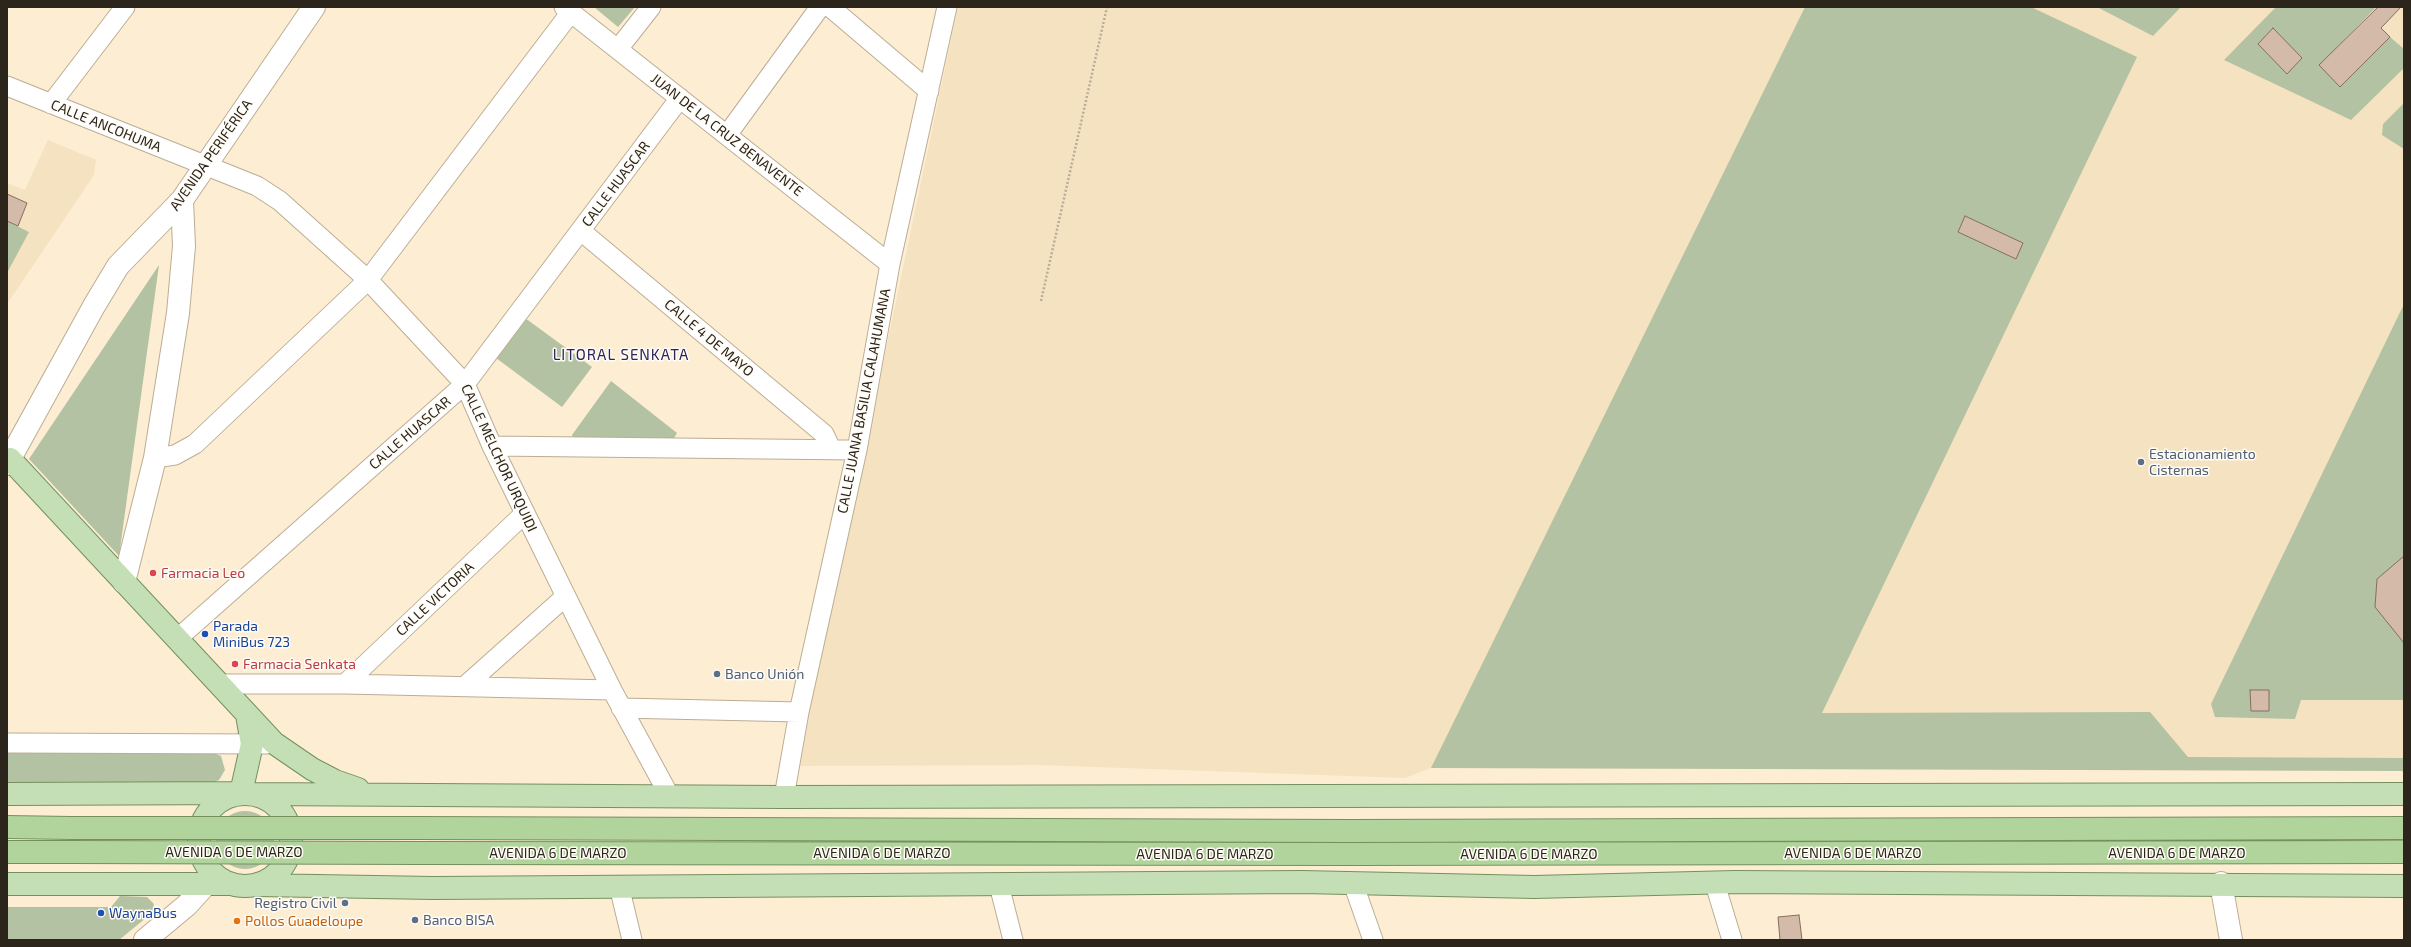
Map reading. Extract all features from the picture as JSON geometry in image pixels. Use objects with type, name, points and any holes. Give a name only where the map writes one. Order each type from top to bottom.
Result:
[{"type":"highway","name":"AVENIDA 6 DE MARZO","points":[[7,827],[1350,831],[2404,828]]},
{"type":"highway","name":"AVENIDA 6 DE MARZO","points":[[7,852],[1351,854],[2404,852]]},
{"type":"main road","points":[[8,463],[124,582],[274,744],[312,769],[335,781],[377,793]]},
{"type":"main road","points":[[246,794],[252,744],[247,715]]},
{"type":"main road","points":[[7,794],[377,793],[784,797],[2404,794]]},
{"type":"main road","points":[[7,884],[208,878],[230,884],[258,885],[272,877],[281,869],[291,850],[292,839],[286,817],[279,808],[262,796],[246,794],[230,796],[212,807],[200,827],[199,851],[208,878]]},
{"type":"main road","name":"AVENIDA 6 DE MARZO","points":[[258,885],[432,888],[1353,883],[1534,887],[1715,884],[2221,883],[2404,886]]},
{"type":"street","points":[[51,104],[125,7]]},
{"type":"street","name":"AVENIDA PERIFÉRICA","points":[[8,463],[94,306],[118,266],[182,200],[314,7]]},
{"type":"street","points":[[618,49],[651,7]]},
{"type":"street","points":[[728,135],[820,7]]},
{"type":"street","points":[[830,7],[929,91]]},
{"type":"street","name":"CALLE JUANA BASILIA CALAHUMANA","points":[[784,797],[799,712],[856,450],[890,264],[947,7]]},
{"type":"street","points":[[155,458],[175,455],[194,444],[368,280],[568,10]]},
{"type":"street","name":"JUAN DE LA CRUZ BENAVENTE","points":[[568,10],[890,264]]},
{"type":"street","name":"CALLE ANCOHUMA","points":[[7,86],[205,165]]},
{"type":"street","name":"CALLE HUASCAR","points":[[177,639],[465,384],[680,98]]},
{"type":"street","name":"CALLE MELCHOR URQUIDI","points":[[205,165],[257,186],[280,200],[368,280],[465,384],[492,446],[612,690],[669,795]]},
{"type":"street","points":[[124,582],[155,458],[178,313],[184,246],[182,200]]},
{"type":"street","name":"CALLE 4 DE MAYO","points":[[580,231],[824,434],[831,450]]},
{"type":"street","points":[[492,446],[856,450]]},
{"type":"street","name":"CALLE VICTORIA","points":[[345,684],[525,513]]},
{"type":"street","points":[[465,686],[566,596]]},
{"type":"street","points":[[220,684],[345,684],[612,690]]},
{"type":"street","points":[[622,708],[799,712]]},
{"type":"street","points":[[7,742],[274,744]]},
{"type":"street","points":[[145,940],[187,904],[208,878]]},
{"type":"street","points":[[1353,883],[1373,940]]},
{"type":"street","points":[[2221,883],[2221,940]]},
{"type":"street","points":[[2221,883],[2231,940]]},
{"type":"street","points":[[1715,884],[1732,940]]},
{"type":"street","points":[[999,885],[1013,940]]},
{"type":"street","points":[[619,886],[632,940]]},
{"type":"path","points":[[1041,301],[1107,7]]},
{"type":"shaded area","points":[[958,7],[2404,7],[2404,771],[1431,768],[1405,778],[1039,765],[798,766]]},
{"type":"shaded area","points":[[48,140],[96,160],[94,175],[7,304],[7,183],[25,190]]},
{"type":"green space","points":[[594,7],[635,7],[618,27]]},
{"type":"green space","points":[[1805,7],[2031,7],[2137,57],[1822,713],[2150,712],[2188,757],[2404,758],[2404,771],[1431,768]]},
{"type":"green space","points":[[2097,7],[2181,7],[2153,36]]},
{"type":"green space","points":[[2276,7],[2376,7],[2320,65],[2340,86],[2390,37],[2404,49],[2404,68],[2351,120],[2224,60]],"holes":[[[2273,29],[2302,58],[2287,73],[2258,44]]]},
{"type":"green space","points":[[2404,103],[2404,149],[2382,135],[2383,124]]},
{"type":"green space","points":[[7,221],[29,232],[7,273]]},
{"type":"green space","points":[[159,265],[119,556],[29,459]]},
{"type":"green space","points":[[2404,304],[2404,700],[2301,700],[2295,719],[2215,717],[2211,704]]},
{"type":"green space","points":[[525,318],[592,367],[562,407],[496,358]]},
{"type":"green space","points":[[611,381],[677,433],[669,447],[575,445],[572,435]]},
{"type":"green space","points":[[7,752],[211,752],[221,756],[225,770],[219,780],[211,783],[7,784]]},
{"type":"green space","points":[[245,811],[256,813],[269,824],[272,829],[274,840],[272,851],[261,864],[256,867],[245,869],[234,867],[221,856],[218,851],[216,840],[218,829],[229,816],[234,813]]},
{"type":"green space","points":[[120,896],[147,897],[154,904],[152,913],[119,940],[7,940],[7,907],[111,907]]},
{"type":"building","points":[[2378,7],[2401,7],[2381,28],[2390,37],[2340,87],[2319,65]]},
{"type":"building","points":[[2273,28],[2302,58],[2287,74],[2258,44]]},
{"type":"building","points":[[7,194],[27,203],[18,226],[7,221]]},
{"type":"building","points":[[1965,216],[2023,243],[2016,259],[1958,232]]},
{"type":"building","points":[[2404,556],[2404,643],[2375,607],[2377,579]]},
{"type":"building","points":[[2250,690],[2269,690],[2269,711],[2251,711]]},
{"type":"building","points":[[1799,915],[1802,940],[1780,940],[1778,917]]},
{"type":"place","name":"Estacionamiento Cisternas","points":[[2141,462]]},
{"type":"place","name":"Farmacia Leo","points":[[153,573]]},
{"type":"place","name":"Parada MiniBus 723","points":[[205,634]]},
{"type":"place","name":"Farmacia Senkata","points":[[235,664]]},
{"type":"place","name":"Banco Unión","points":[[717,674]]},
{"type":"place","name":"Registro Civil","points":[[345,903]]},
{"type":"place","name":"WaynaBus","points":[[101,913]]},
{"type":"place","name":"Banco BISA","points":[[415,920]]},
{"type":"place","name":"Pollos Guadeloupe","points":[[237,921]]},
{"type":"district","name":"LITORAL SENKATA","points":[[621,355]]}]
